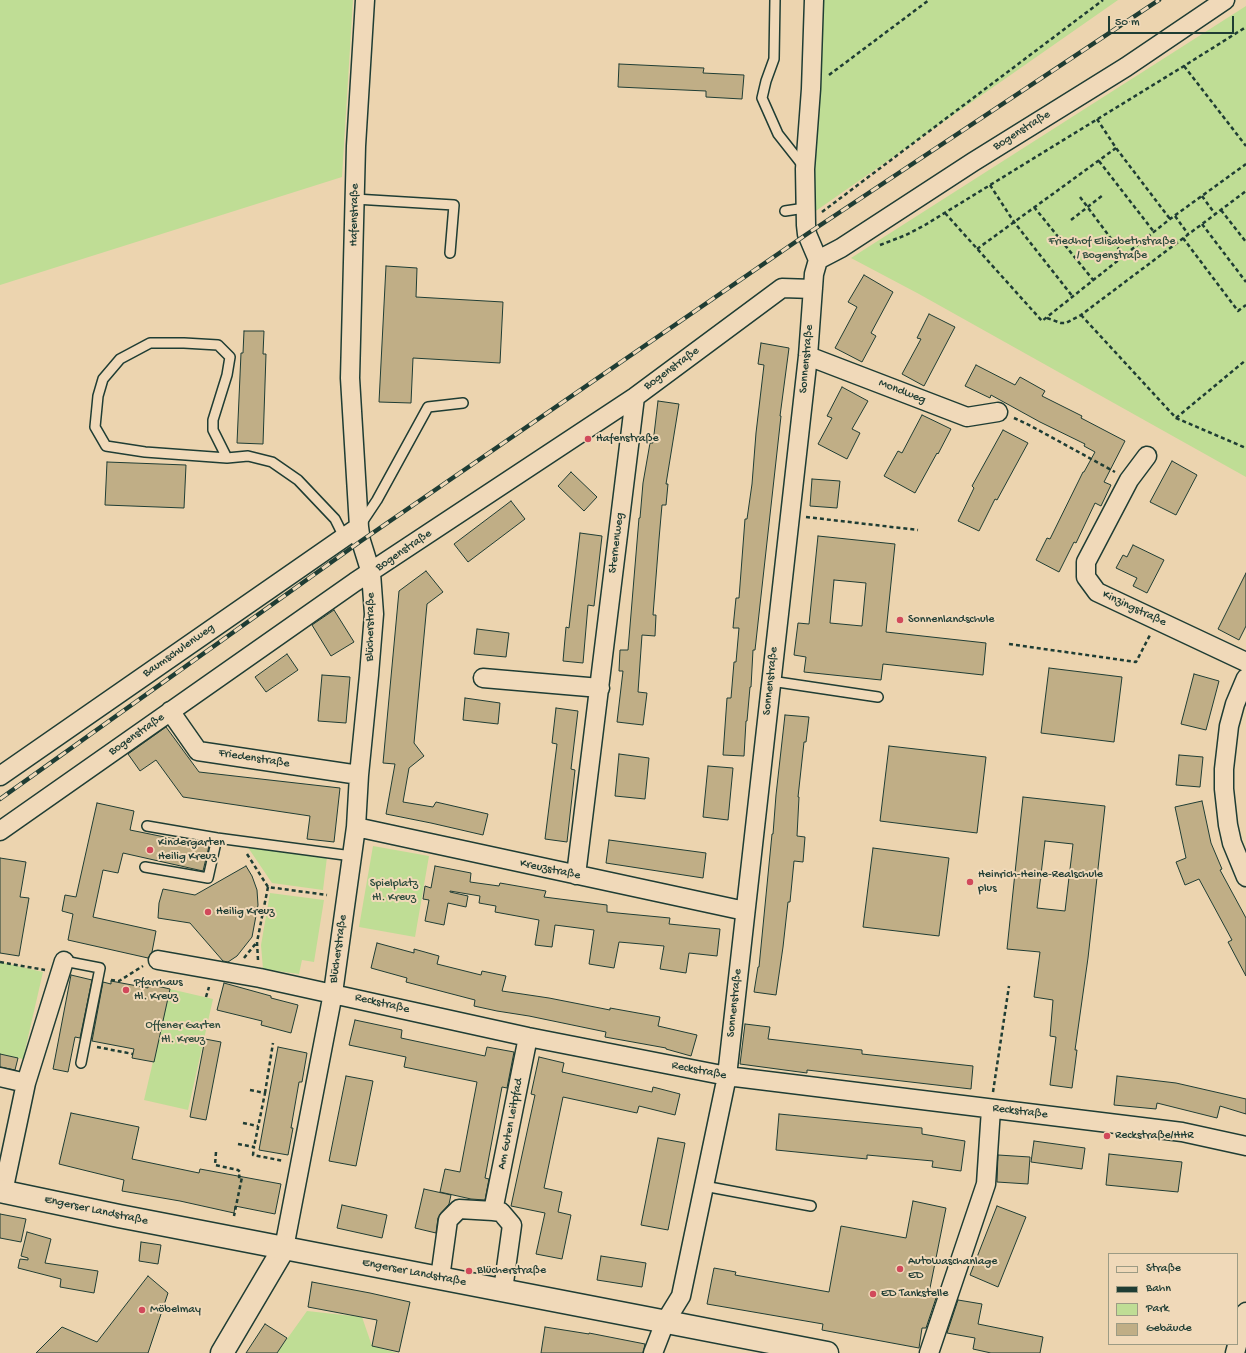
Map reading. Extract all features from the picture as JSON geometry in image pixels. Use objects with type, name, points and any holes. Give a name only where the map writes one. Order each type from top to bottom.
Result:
[{"type":"main road","name":"Engerser Landstraße","points":[[1,1191],[118,1216],[827,1353]]},
{"type":"main road","name":"Blücherstraße","points":[[222,1353],[284,1248]]},
{"type":"street","name":"Hafenstraße","points":[[359,527],[350,378],[356,146],[366,0]]},
{"type":"street","points":[[814,0],[811,89],[805,169],[807,234],[818,260]]},
{"type":"street","name":"Bogenstraße","points":[[818,260],[841,248],[973,162],[1126,67],[1225,0]]},
{"type":"street","name":"Sonnenstraße","points":[[654,1353],[665,1322],[681,1296],[727,1076],[808,356],[814,274],[818,260]]},
{"type":"street","name":"Bogenstraße","points":[[0,831],[355,582],[371,573],[634,397],[782,288],[813,290]]},
{"type":"street","name":"Mondweg","points":[[808,356],[967,417],[998,412]]},
{"type":"street","name":"Sternenweg","points":[[576,875],[600,688],[634,397]]},
{"type":"street","name":"Kinzingstraße","points":[[1147,456],[1129,480],[1086,562],[1086,577],[1097,592],[1246,662]]},
{"type":"street","name":"Baumschulenweg","points":[[0,776],[359,527]]},
{"type":"street","name":"Blücherstraße","points":[[284,1248],[333,993],[356,827],[359,775],[374,614],[371,573],[361,541],[359,527]]},
{"type":"street","points":[[483,678],[600,688]]},
{"type":"street","points":[[1246,678],[1235,704],[1229,726],[1224,769],[1224,789],[1228,826],[1234,848],[1246,877]]},
{"type":"street","name":"Friedenstraße","points":[[170,711],[198,751],[359,775]]},
{"type":"street","name":"Kreuzstraße","points":[[356,827],[745,911]]},
{"type":"street","name":"Reckstraße","points":[[158,960],[260,978],[528,1036],[727,1076],[1182,1132],[1246,1146]]},
{"type":"street","name":"Engerser Landstraße","points":[[1,1191],[26,1083],[62,967]]},
{"type":"street","name":"Am Guten Leitpfad","points":[[493,1211],[528,1036]]},
{"type":"street","points":[[0,1077],[26,1083]]},
{"type":"street","points":[[929,1353],[986,1184],[991,1109]]},
{"type":"street","points":[[440,1278],[448,1220],[459,1209],[501,1212],[512,1225],[503,1290]]},
{"type":"street","points":[[1238,1339],[1242,1321]]},
{"type":"lane","points":[[775,0],[774,58],[762,98],[778,134],[805,169]]},
{"type":"lane","points":[[355,199],[454,206],[450,253]]},
{"type":"lane","points":[[785,211],[806,216]]},
{"type":"lane","points":[[227,458],[213,430],[212,420],[227,375],[230,358],[218,346],[184,343],[150,344],[120,359],[103,379],[98,396],[95,427],[106,446],[145,452],[227,458],[248,456],[272,462],[298,480],[335,519],[344,537]]},
{"type":"lane","points":[[359,527],[377,500],[428,407],[463,403]]},
{"type":"lane","points":[[771,681],[878,697]]},
{"type":"lane","points":[[147,826],[217,838],[352,856]]},
{"type":"lane","points":[[145,867],[208,878],[217,838]]},
{"type":"lane","points":[[62,967],[100,968],[80,1063]]},
{"type":"lane","points":[[704,1186],[810,1206]]},
{"type":"path","points":[[811,89],[929,0]]},
{"type":"path","points":[[806,216],[1102,0]]},
{"type":"path","points":[[874,247],[906,235],[945,213],[1246,27]]},
{"type":"path","points":[[1184,66],[1246,146]]},
{"type":"path","points":[[1097,119],[1116,148],[1170,219]]},
{"type":"path","points":[[977,249],[1116,148]]},
{"type":"path","points":[[1099,160],[1154,232]]},
{"type":"path","points":[[945,213],[1042,321],[1170,219],[1246,164]]},
{"type":"path","points":[[990,185],[1014,222],[1073,297]]},
{"type":"path","points":[[1046,318],[1061,323],[1066,323],[1081,315],[1246,191]]},
{"type":"path","points":[[1071,220],[1103,195]]},
{"type":"path","points":[[1202,196],[1215,214]]},
{"type":"path","points":[[1080,197],[1124,256]]},
{"type":"path","points":[[1034,207],[1094,281]]},
{"type":"path","points":[[1221,210],[1246,242]]},
{"type":"path","points":[[1175,216],[1188,234]]},
{"type":"path","points":[[1202,224],[1246,282]]},
{"type":"path","points":[[1183,238],[1238,311],[1246,305]]},
{"type":"path","points":[[1081,315],[1176,418],[1246,448]]},
{"type":"path","points":[[1176,418],[1246,360]]},
{"type":"path","points":[[998,412],[1031,426],[1129,480]]},
{"type":"path","points":[[790,515],[918,530]]},
{"type":"path","points":[[1009,644],[1136,662],[1158,621]]},
{"type":"path","points":[[238,841],[268,888],[257,942],[260,978]]},
{"type":"path","points":[[268,888],[328,895]]},
{"type":"path","points":[[98,977],[119,981],[154,960],[158,960]]},
{"type":"path","points":[[0,962],[62,967]]},
{"type":"path","points":[[991,1109],[1009,986]]},
{"type":"path","points":[[273,1043],[253,1155],[290,1163]]},
{"type":"path","points":[[85,1045],[133,1054]]},
{"type":"path","points":[[250,1090],[265,1093]]},
{"type":"path","points":[[243,1123],[258,1126]]},
{"type":"path","points":[[238,1144],[254,1147]]},
{"type":"path","points":[[216,1152],[215,1164],[238,1170],[240,1172],[239,1176],[242,1177],[234,1216]]},
{"type":"green space","points":[[0,0],[353,0],[342,177],[0,285]]},
{"type":"green space","points":[[822,0],[1118,0],[810,215]]},
{"type":"green space","name":"Friedhof Elisabethstraße / Bogenstraße","points":[[1246,6],[1246,477],[919,294],[851,258]]},
{"type":"green space","points":[[247,846],[327,857],[323,890],[272,883]]},
{"type":"green space","name":"Spielplatz Hl. Kreuz","points":[[373,846],[429,856],[415,937],[359,927]]},
{"type":"green space","points":[[270,893],[324,900],[314,962],[302,960],[299,974],[263,969],[261,945]]},
{"type":"green space","points":[[0,962],[43,972],[23,1059],[0,1054]]},
{"type":"green space","name":"Offener Garten Hl. Kreuz","points":[[170,989],[213,999],[188,1110],[144,1100]]},
{"type":"green space","points":[[307,1311],[362,1317],[372,1346],[397,1353],[277,1353]]},
{"type":"building","points":[[619,64],[704,68],[703,73],[744,75],[742,99],[706,97],[706,91],[618,87]]},
{"type":"building","points":[[386,266],[417,268],[416,297],[503,302],[500,363],[413,358],[411,403],[379,402]]},
{"type":"building","points":[[864,275],[893,292],[871,333],[876,336],[862,362],[835,348],[857,307],[848,302]]},
{"type":"building","points":[[929,314],[955,327],[924,386],[902,374],[921,339],[917,338]]},
{"type":"building","points":[[244,331],[264,331],[263,354],[266,354],[263,444],[237,443],[241,353],[243,353]]},
{"type":"building","points":[[761,343],[789,348],[780,416],[755,650],[753,650],[744,756],[723,755],[727,698],[731,698],[739,628],[733,628],[736,598],[739,598],[745,519],[747,519],[752,484],[764,365],[758,364]]},
{"type":"building","points":[[976,365],[1015,385],[1020,377],[1045,391],[1042,396],[1082,416],[1081,418],[1125,441],[1104,482],[1111,485],[1101,506],[1095,503],[1076,543],[1074,542],[1059,572],[1036,560],[1047,538],[1050,539],[1083,472],[1095,452],[1084,446],[1085,444],[1040,422],[991,395],[990,398],[965,386]]},
{"type":"building","points":[[842,387],[868,401],[852,429],[860,433],[847,459],[818,444],[832,418],[827,416]]},
{"type":"building","points":[[658,401],[679,404],[666,484],[668,484],[666,505],[662,505],[653,615],[656,615],[655,636],[642,635],[638,692],[647,693],[643,725],[617,722],[623,671],[619,671],[620,650],[628,650],[643,483],[650,443],[653,443]]},
{"type":"building","points":[[922,415],[951,429],[915,493],[884,476],[898,451],[902,453]]},
{"type":"building","points":[[1003,430],[1028,443],[997,500],[995,499],[979,531],[958,521],[974,488],[972,486]]},
{"type":"building","points":[[1172,461],[1197,475],[1176,515],[1150,502]]},
{"type":"building","points":[[107,462],[186,465],[184,508],[105,505]]},
{"type":"building","points":[[571,472],[597,497],[584,511],[558,486]]},
{"type":"building","points":[[812,479],[840,481],[837,508],[810,506]]},
{"type":"building","points":[[511,501],[525,519],[468,562],[454,544]]},
{"type":"building","points":[[580,533],[602,536],[594,606],[588,605],[583,663],[563,661],[566,627],[569,628]]},
{"type":"building","points":[[818,536],[895,544],[886,632],[986,643],[983,675],[883,664],[881,680],[804,672],[806,657],[794,655],[798,623],[809,624]],"holes":[[[834,580],[866,583],[862,626],[830,623]]]},
{"type":"building","points":[[1133,545],[1164,560],[1147,593],[1133,586],[1137,578],[1116,568],[1123,555],[1127,557]]},
{"type":"building","points":[[426,571],[443,592],[427,604],[414,743],[424,756],[409,768],[403,802],[433,807],[436,802],[488,814],[483,835],[386,814],[395,764],[383,763],[399,591]]},
{"type":"building","points":[[1246,573],[1246,626],[1239,640],[1218,629]]},
{"type":"building","points":[[334,610],[354,642],[331,656],[312,625]]},
{"type":"building","points":[[477,629],[509,633],[506,657],[474,654]]},
{"type":"building","points":[[287,654],[298,670],[266,692],[255,677]]},
{"type":"building","points":[[1049,668],[1122,677],[1114,742],[1041,733]]},
{"type":"building","points":[[1194,674],[1219,681],[1206,730],[1181,724]]},
{"type":"building","points":[[322,675],[350,677],[346,723],[318,721]]},
{"type":"building","points":[[465,698],[500,703],[498,724],[463,720]]},
{"type":"building","points":[[556,708],[578,711],[571,769],[575,770],[567,842],[545,839],[557,744],[552,743]]},
{"type":"building","points":[[785,715],[809,717],[806,742],[804,742],[798,797],[797,836],[805,837],[803,862],[794,861],[790,902],[788,902],[776,995],[754,992],[759,967]]},
{"type":"building","points":[[166,727],[199,772],[340,788],[334,842],[307,839],[310,816],[183,797],[156,760],[140,771],[128,754]]},
{"type":"building","points":[[889,746],[986,757],[977,833],[880,821]]},
{"type":"building","points":[[619,754],[649,758],[645,799],[615,796]]},
{"type":"building","points":[[1179,755],[1203,757],[1200,787],[1176,785]]},
{"type":"building","points":[[708,766],[733,768],[728,820],[703,817]]},
{"type":"building","points":[[1023,797],[1105,806],[1088,958],[1075,1050],[1077,1050],[1072,1088],[1050,1085],[1056,1037],[1050,1036],[1053,1000],[1034,997],[1040,952],[1007,949]],"holes":[[[1045,841],[1073,844],[1065,911],[1037,908]]]},
{"type":"building","points":[[1202,801],[1211,843],[1222,869],[1220,870],[1246,918],[1246,976],[1228,942],[1232,940],[1199,879],[1185,885],[1176,862],[1186,858],[1175,807]]},
{"type":"building","points":[[97,803],[134,811],[130,830],[209,846],[203,871],[123,853],[118,873],[103,870],[93,917],[156,931],[152,952],[148,958],[68,940],[73,914],[62,911],[65,895],[76,897]]},
{"type":"building","points":[[609,840],[706,853],[703,878],[606,863]]},
{"type":"building","points":[[873,848],[949,858],[939,936],[863,927]]},
{"type":"building","points":[[0,858],[26,862],[20,897],[29,898],[19,956],[0,953]]},
{"type":"building","name":"Heilig Kreuz","points":[[246,866],[252,876],[257,890],[258,905],[252,937],[237,956],[228,962],[223,961],[190,923],[158,918],[159,903],[163,889],[195,895]]},
{"type":"building","points":[[435,866],[471,873],[470,882],[499,886],[500,883],[546,891],[544,897],[607,905],[607,912],[670,918],[669,924],[720,929],[717,956],[689,953],[686,973],[660,969],[664,946],[619,942],[614,968],[589,964],[594,930],[555,925],[552,947],[535,945],[539,920],[495,912],[496,906],[479,903],[480,896],[450,891],[468,896],[466,907],[448,903],[444,925],[425,921],[429,900],[423,899],[425,886],[431,888]]},
{"type":"building","points":[[377,943],[414,953],[414,949],[439,956],[437,964],[481,975],[482,971],[506,976],[502,991],[549,998],[610,1010],[610,1008],[660,1017],[658,1026],[697,1035],[691,1056],[666,1048],[605,1037],[606,1032],[474,1006],[475,1000],[406,982],[407,978],[371,968]]},
{"type":"building","points":[[71,975],[92,980],[80,1038],[75,1037],[68,1072],[53,1069]]},
{"type":"building","points":[[111,981],[148,988],[148,984],[170,989],[154,1062],[132,1058],[134,1049],[92,1041],[103,982],[111,984]]},
{"type":"building","points":[[224,983],[298,1005],[291,1033],[261,1025],[262,1021],[217,1010]]},
{"type":"building","points":[[355,1020],[402,1030],[401,1038],[485,1056],[487,1047],[514,1052],[507,1088],[502,1087],[485,1178],[489,1179],[485,1200],[471,1199],[440,1192],[445,1169],[460,1172],[477,1082],[404,1067],[406,1057],[349,1045]]},
{"type":"building","points":[[745,1024],[770,1027],[768,1039],[862,1050],[862,1054],[973,1066],[971,1089],[807,1070],[807,1073],[740,1064]]},
{"type":"building","points":[[205,1039],[221,1042],[206,1120],[190,1117]]},
{"type":"building","points":[[278,1047],[307,1053],[302,1082],[299,1082],[288,1155],[259,1150]]},
{"type":"building","points":[[0,1054],[18,1058],[15,1070],[0,1067]]},
{"type":"building","points":[[539,1057],[564,1063],[562,1072],[652,1092],[653,1087],[680,1094],[675,1115],[639,1106],[637,1113],[563,1097],[544,1188],[562,1192],[558,1212],[571,1215],[562,1259],[536,1254],[545,1213],[511,1206],[535,1095],[531,1094]]},
{"type":"building","points":[[346,1076],[373,1081],[356,1166],[329,1161]]},
{"type":"building","points":[[1117,1076],[1176,1083],[1246,1099],[1246,1114],[1220,1106],[1217,1118],[1157,1103],[1156,1109],[1114,1105]]},
{"type":"building","points":[[71,1113],[139,1127],[132,1159],[199,1173],[200,1169],[281,1184],[275,1214],[235,1206],[234,1213],[180,1201],[122,1191],[124,1180],[59,1164]]},
{"type":"building","points":[[779,1114],[922,1128],[922,1134],[965,1141],[961,1171],[932,1167],[933,1161],[867,1155],[867,1159],[776,1150]]},
{"type":"building","points":[[658,1138],[685,1143],[668,1230],[641,1225]]},
{"type":"building","points":[[1034,1141],[1085,1148],[1082,1169],[1031,1162]]},
{"type":"building","points":[[1109,1154],[1182,1162],[1178,1192],[1106,1185]]},
{"type":"building","points":[[998,1155],[1030,1157],[1028,1184],[997,1182]]},
{"type":"building","points":[[424,1189],[451,1195],[449,1204],[438,1218],[436,1233],[415,1228]]},
{"type":"building","points":[[913,1201],[946,1208],[929,1293],[937,1295],[926,1328],[922,1328],[919,1348],[822,1330],[823,1324],[707,1304],[714,1268],[736,1272],[735,1275],[829,1292],[841,1226],[906,1238]]},
{"type":"building","points":[[342,1205],[387,1215],[382,1238],[337,1228]]},
{"type":"building","points":[[997,1206],[1026,1217],[998,1287],[970,1275]]},
{"type":"building","points":[[0,1214],[26,1219],[21,1242],[0,1238]]},
{"type":"building","points":[[27,1232],[51,1239],[45,1263],[98,1271],[94,1293],[60,1287],[61,1279],[18,1268],[20,1259],[28,1260],[28,1258],[21,1256]]},
{"type":"building","points":[[141,1242],[161,1245],[158,1264],[139,1261]]},
{"type":"building","points":[[601,1256],[646,1263],[642,1287],[597,1280]]},
{"type":"building","name":"Möbelmay","points":[[148,1276],[168,1293],[148,1353],[36,1353],[62,1327],[97,1342]]},
{"type":"building","points":[[312,1282],[410,1302],[399,1352],[372,1346],[377,1320],[308,1307]]},
{"type":"building","points":[[958,1300],[982,1304],[978,1324],[1043,1337],[1040,1353],[991,1353],[973,1349],[975,1338],[947,1333]]},
{"type":"building","points":[[265,1324],[287,1338],[277,1353],[246,1353]]},
{"type":"building","points":[[545,1327],[589,1333],[645,1344],[643,1353],[541,1353]]},
{"type":"railway","points":[[0,799],[361,541],[807,234],[1159,0]]},
{"type":"place","name":"Hafenstraße","points":[[588,439]]},
{"type":"place","name":"Sonnenlandschule","points":[[900,620]]},
{"type":"place","name":"Kindergarten Heilig Kreuz","points":[[150,850]]},
{"type":"place","name":"Heinrich-Heine-Realschule plus","points":[[970,882]]},
{"type":"place","name":"Heilig Kreuz","points":[[208,912]]},
{"type":"place","name":"Pfarrhaus Hl. Kreuz","points":[[126,990]]},
{"type":"place","name":"Reckstraße/HHR","points":[[1107,1136]]},
{"type":"place","name":"Autowaschanlage ED","points":[[900,1269]]},
{"type":"place","name":"Blücherstraße","points":[[469,1271]]},
{"type":"place","name":"ED Tankstelle","points":[[873,1294]]},
{"type":"place","name":"Möbelmay","points":[[142,1310]]}]
